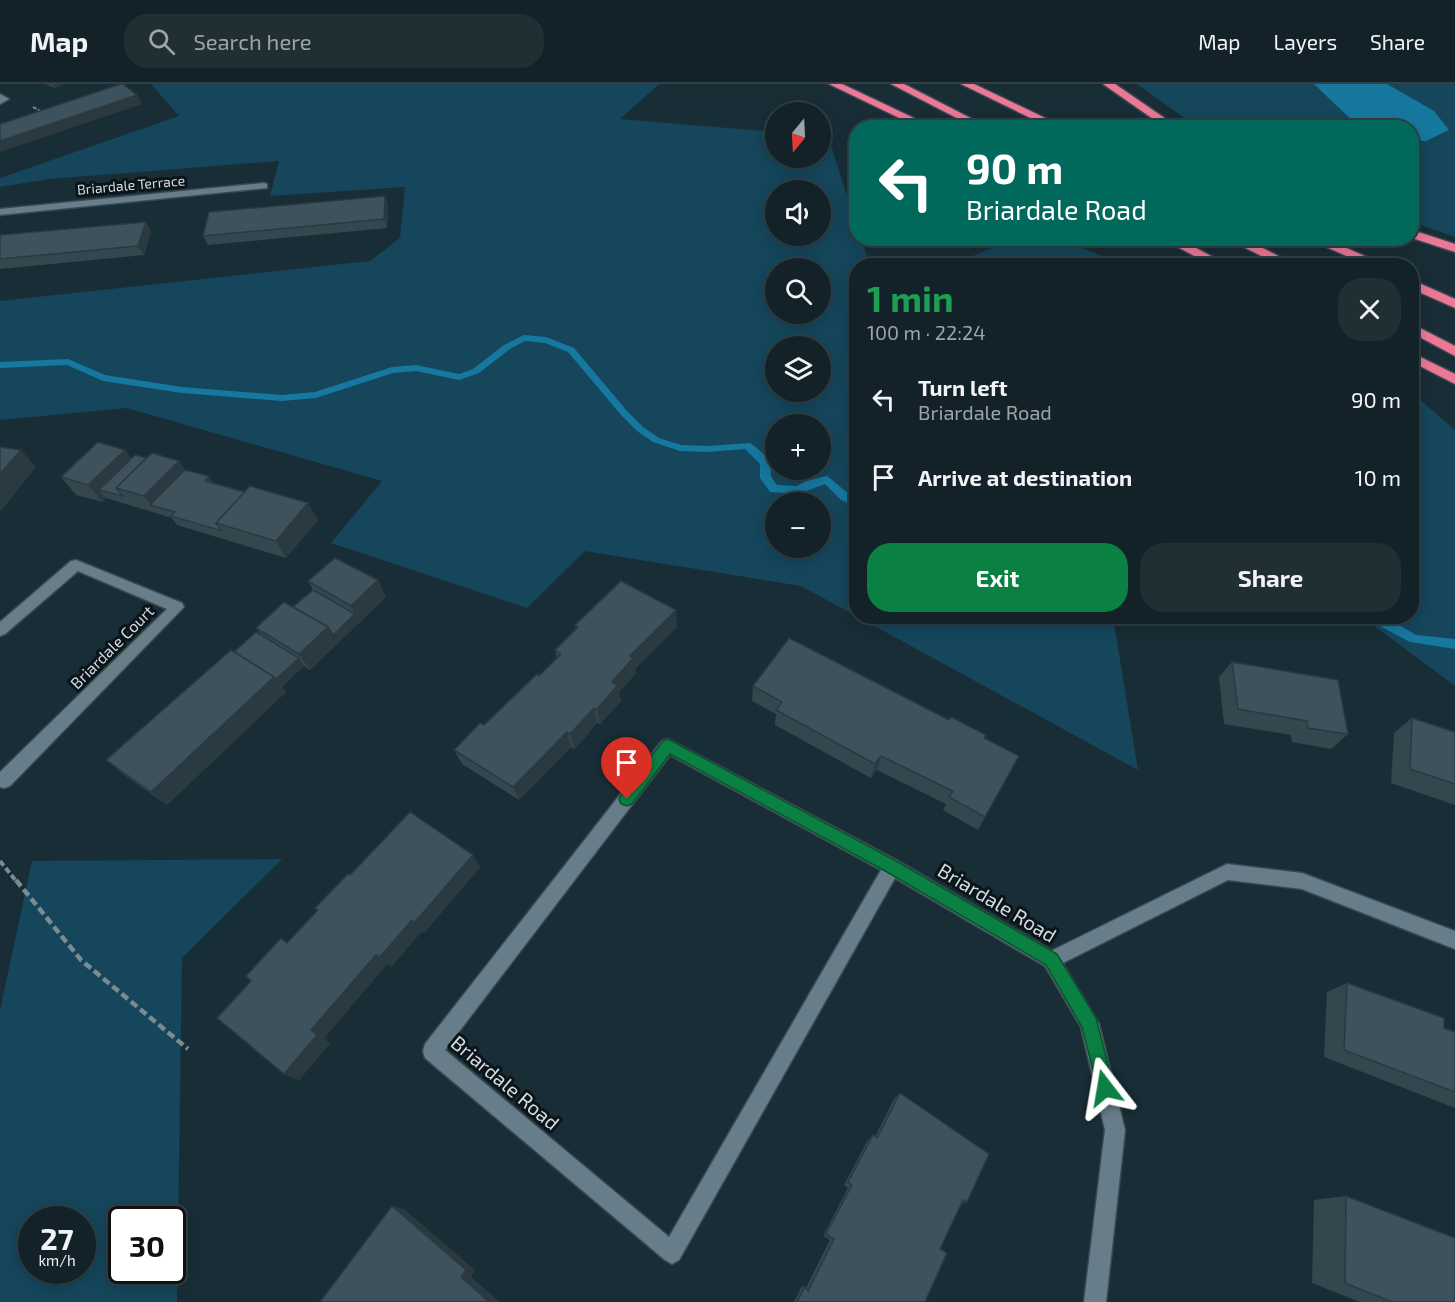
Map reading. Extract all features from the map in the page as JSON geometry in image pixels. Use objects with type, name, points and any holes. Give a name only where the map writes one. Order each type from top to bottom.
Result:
[{"type":"highway","points":[[834,84],[913,120]]},
{"type":"highway","points":[[896,84],[969,120]]},
{"type":"highway","points":[[966,84],[1044,120]]},
{"type":"highway","points":[[1108,84],[1160,120]]},
{"type":"highway","points":[[1419,236],[1455,248]]},
{"type":"highway","points":[[1183,246],[1208,258]]},
{"type":"highway","points":[[1249,246],[1275,258]]},
{"type":"highway","points":[[1328,246],[1353,258]]},
{"type":"highway","points":[[1331,246],[1361,258]]},
{"type":"highway","points":[[1419,280],[1455,294]]},
{"type":"highway","points":[[1419,287],[1455,304]]},
{"type":"highway","points":[[1419,323],[1455,339]]},
{"type":"highway","points":[[1419,332],[1455,352]]},
{"type":"highway","points":[[1419,361],[1455,380]]},
{"type":"street","name":"Briardale Terrace","points":[[0,212],[264,186]]},
{"type":"street","name":"Briardale Court","points":[[0,630],[76,565],[177,607],[4,781],[0,779]]},
{"type":"street","name":"Briardale Road","points":[[892,867],[672,1253],[432,1051],[668,746],[892,867],[1051,960],[1090,1024],[1115,1130],[1095,1302]]},
{"type":"street","points":[[1051,960],[1227,872],[1302,881],[1455,940]]},
{"type":"path","points":[[33,107],[42,112]]},
{"type":"path","points":[[0,861],[81,960],[188,1049]]},
{"type":"shaded area","points":[[151,84],[659,84],[620,119],[765,131],[765,168],[831,168],[831,145],[849,202],[849,246],[863,246],[868,258],[849,258],[849,612],[801,586],[585,551],[527,608],[331,543],[382,481],[127,408],[0,420],[0,301],[370,261],[400,238],[405,187],[270,196],[279,161],[49,179],[0,187],[0,178],[179,116]]},
{"type":"shaded area","points":[[1137,84],[1455,84],[1455,237],[1419,224],[1419,120],[1190,120]]},
{"type":"shaded area","points":[[1314,84],[1387,84],[1434,111],[1449,130],[1426,141],[1419,140],[1419,120],[1352,120]]},
{"type":"shaded area","points":[[997,246],[1077,246],[1106,258],[968,258]]},
{"type":"shaded area","points":[[1419,399],[1455,430],[1455,686],[1371,624],[1419,624]]},
{"type":"shaded area","points":[[871,624],[1114,624],[1138,770]]},
{"type":"shaded area","points":[[282,859],[182,958],[178,1206],[108,1206],[108,1284],[177,1284],[177,1302],[0,1302],[0,1010],[32,861]]},
{"type":"building","points":[[121,84],[137,95],[0,141],[0,124]]},
{"type":"building","points":[[385,196],[384,219],[203,236],[209,212]]},
{"type":"building","points":[[146,222],[138,246],[0,259],[0,235]]},
{"type":"building","points":[[98,442],[125,450],[88,485],[61,477]]},
{"type":"building","points":[[0,447],[21,450],[0,474]]},
{"type":"building","points":[[152,453],[179,461],[144,496],[116,488]]},
{"type":"building","points":[[135,455],[146,458],[116,488],[123,496],[99,490]]},
{"type":"building","points":[[185,470],[209,476],[205,481],[245,492],[216,523],[222,531],[171,516],[175,512],[150,505]]},
{"type":"building","points":[[250,486],[308,503],[276,541],[216,523]]},
{"type":"building","points":[[335,558],[378,580],[351,606],[308,581]]},
{"type":"building","points":[[621,581],[676,610],[630,656],[633,658],[612,682],[618,685],[597,709],[594,708],[570,734],[567,732],[513,787],[454,750],[480,723],[484,725],[561,654],[555,650],[578,627],[575,625]]},
{"type":"building","points":[[313,590],[355,614],[333,635],[328,627],[293,607]]},
{"type":"building","points":[[284,602],[328,627],[299,654],[256,628]]},
{"type":"building","points":[[256,632],[299,658],[276,679],[234,652]]},
{"type":"building","points":[[789,638],[949,720],[951,717],[1019,756],[985,817],[949,797],[953,791],[881,756],[875,764],[776,710],[782,702],[753,686]]},
{"type":"building","points":[[231,650],[274,677],[151,792],[106,760]]},
{"type":"building","points":[[1232,662],[1338,680],[1348,734],[1308,728],[1307,721],[1238,709]]},
{"type":"building","points":[[1412,718],[1455,732],[1455,784],[1410,769]]},
{"type":"building","points":[[410,812],[473,855],[414,923],[412,920],[380,957],[376,955],[311,1030],[317,1035],[284,1074],[217,1018],[251,981],[246,976],[281,938],[287,943],[318,910],[315,908]]},
{"type":"building","points":[[1347,983],[1444,1018],[1444,1028],[1455,1032],[1455,1092],[1344,1050]]},
{"type":"building","points":[[900,1093],[989,1154],[967,1202],[963,1200],[940,1249],[947,1253],[925,1302],[797,1302],[805,1287],[808,1291],[834,1239],[826,1234],[852,1185],[848,1182],[873,1135],[877,1138]]},
{"type":"building","points":[[1346,1196],[1455,1238],[1455,1302],[1392,1302],[1345,1283]]},
{"type":"building","points":[[392,1206],[466,1270],[461,1277],[489,1302],[320,1302]]},
{"type":"waterway","points":[[0,365],[68,362],[103,378],[182,390],[282,398],[316,395],[392,370],[416,368],[459,377],[476,371],[507,347],[524,338],[546,340],[571,350],[624,413],[640,429],[656,440],[680,448],[707,449],[747,445],[765,464],[765,478],[774,489],[798,490],[827,480],[849,499]]},
{"type":"waterway","points":[[1386,624],[1414,639],[1455,644]]},
{"type":"route","points":[[627,799],[668,746],[892,867],[1051,960],[1090,1024],[1105,1088]]}]
